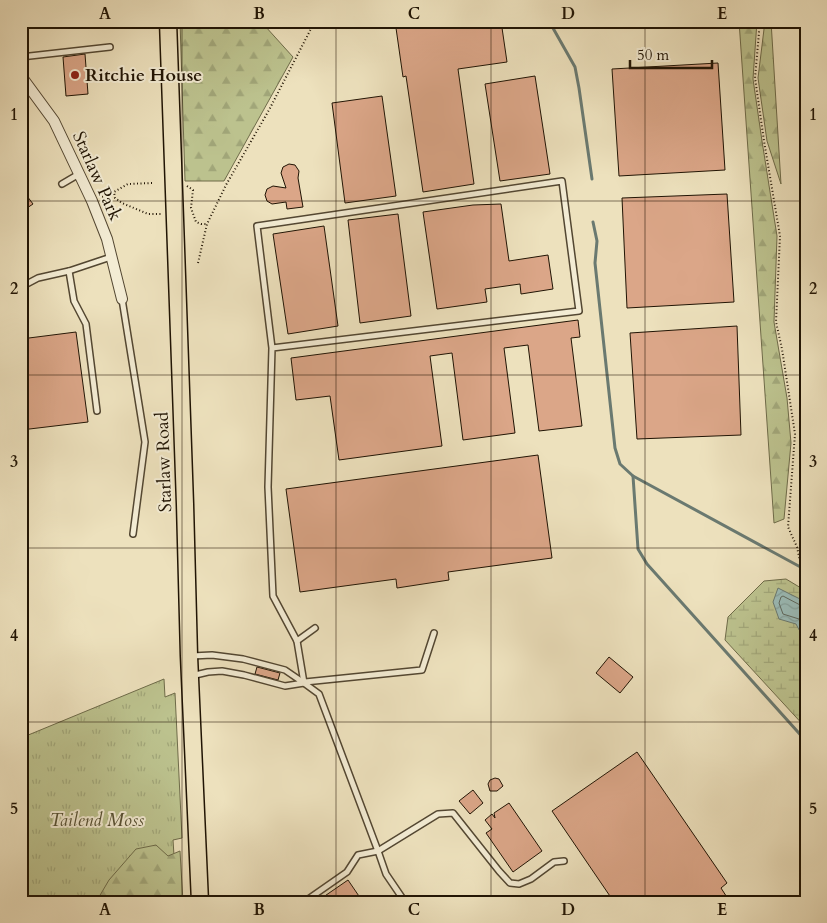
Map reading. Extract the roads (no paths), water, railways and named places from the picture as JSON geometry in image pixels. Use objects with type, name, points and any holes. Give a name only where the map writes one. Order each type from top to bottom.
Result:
[{"type":"main road","name":"Starlaw Road","points":[[168,21],[185,477],[189,656],[200,902]]},
{"type":"street","name":"Starlaw Park","points":[[21,76],[54,122],[92,201],[108,239],[122,299]]},
{"type":"lane","points":[[21,57],[110,47]]},
{"type":"lane","points":[[62,184],[79,174]]},
{"type":"lane","points":[[272,348],[579,311],[562,181],[257,226],[272,348],[268,487],[274,596],[297,641],[304,682]]},
{"type":"lane","points":[[21,287],[38,278],[69,271],[112,257]]},
{"type":"lane","points":[[69,271],[74,301],[86,324],[97,411]]},
{"type":"lane","points":[[122,299],[145,442],[133,534]]},
{"type":"lane","points":[[297,641],[315,628]]},
{"type":"lane","points":[[190,677],[208,672],[222,671],[285,686],[304,682],[422,670],[434,633]]},
{"type":"lane","points":[[189,656],[212,655],[243,659],[285,670],[319,694],[386,874],[405,902]]},
{"type":"lane","points":[[304,902],[347,872],[358,855],[378,851],[438,814],[453,813],[510,883],[519,884],[531,879],[554,862],[564,862]]},
{"type":"water","points":[[778,588],[806,602],[806,639],[796,624],[779,619],[773,602]]},
{"type":"waterway","points":[[549,21],[575,67],[592,179]]},
{"type":"waterway","points":[[593,222],[597,241],[595,263],[615,448],[620,464],[633,476],[638,549],[647,564],[806,741]]},
{"type":"waterway","points":[[633,476],[806,570]]},
{"type":"place","name":"Ritchie House","points":[[75,75]]},
{"type":"park label","name":"Tailend Moss","points":[[97,820]]}]
